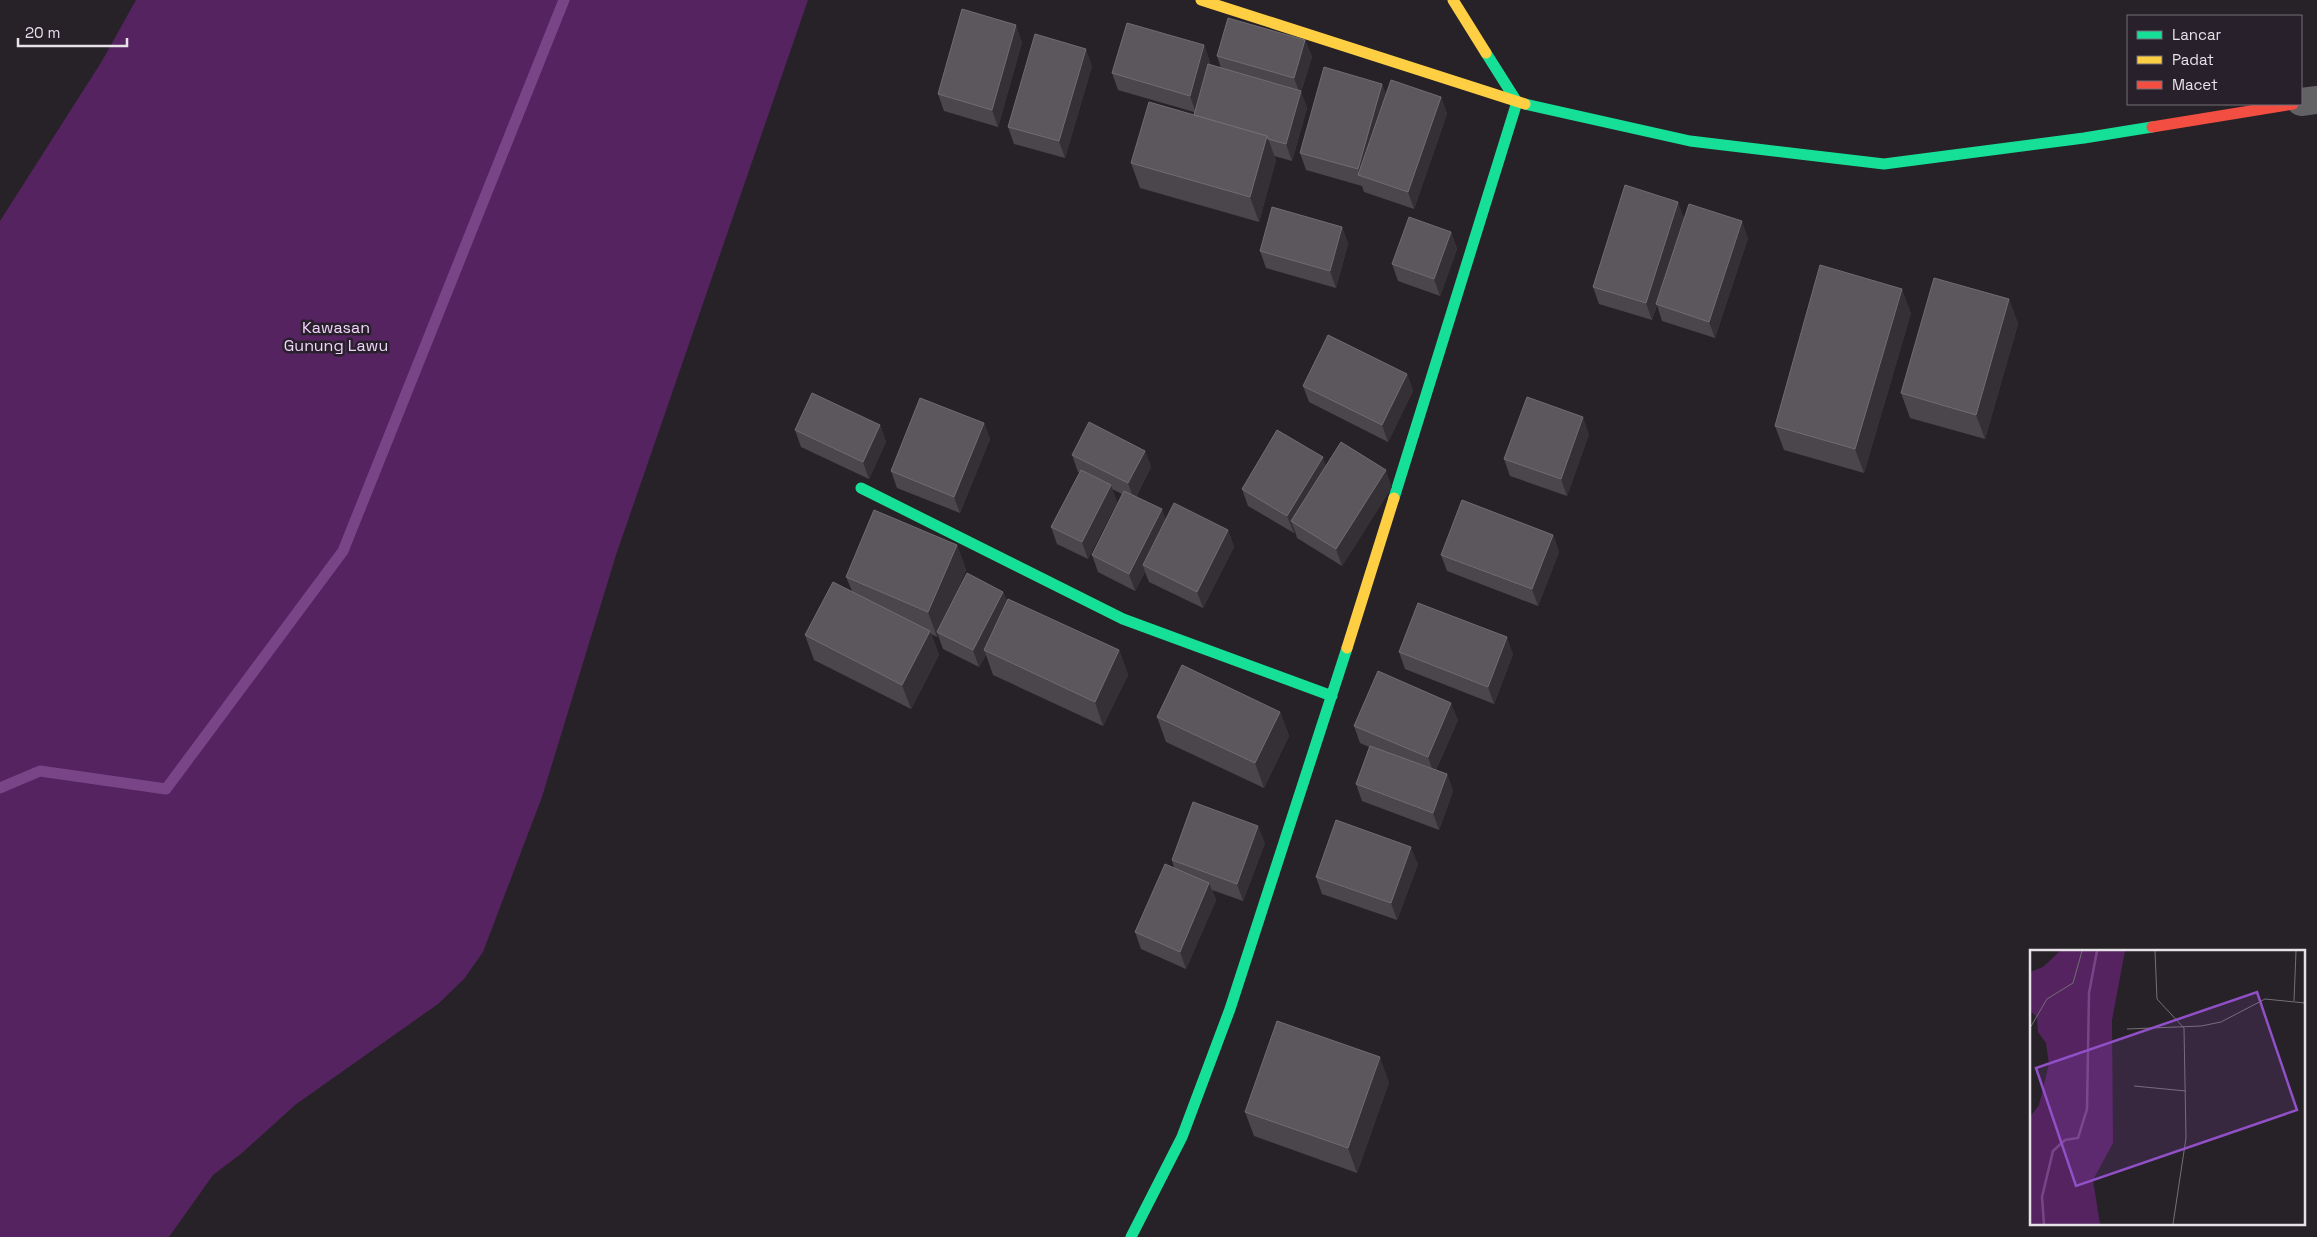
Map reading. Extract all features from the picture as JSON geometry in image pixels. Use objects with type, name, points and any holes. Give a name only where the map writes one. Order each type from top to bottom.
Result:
[{"type":"street","points":[[1201,0],[1517,102],[1690,141],[1884,164],[2084,138],[2287,105]]},
{"type":"street","points":[[1131,1237],[1182,1137],[1230,1009],[1332,696],[1517,102],[1453,0]]},
{"type":"street","points":[[2302,102],[2317,100]]},
{"type":"street","points":[[861,488],[1123,619],[1332,696]]},
{"type":"green space","name":"Kawasan Gunung Lawu","points":[[136,0],[808,0],[616,555],[542,797],[483,952],[464,979],[438,1004],[295,1105],[242,1153],[213,1175],[169,1237],[0,1237],[0,221],[102,61]]},
{"type":"building","points":[[962,9],[1016,25],[992,110],[938,94]]},
{"type":"building","points":[[1228,18],[1305,40],[1294,78],[1217,56]]},
{"type":"building","points":[[1127,23],[1204,45],[1190,96],[1112,73]]},
{"type":"building","points":[[1035,34],[1086,49],[1059,141],[1008,127]]},
{"type":"building","points":[[1208,64],[1301,91],[1286,144],[1268,139],[1267,136],[1194,115]]},
{"type":"building","points":[[1324,67],[1382,84],[1358,169],[1300,153]]},
{"type":"building","points":[[1391,80],[1441,97],[1408,192],[1358,175]]},
{"type":"building","points":[[1149,102],[1267,136],[1250,197],[1131,163]]},
{"type":"building","points":[[1625,185],[1678,202],[1646,303],[1593,287]]},
{"type":"building","points":[[1689,204],[1742,221],[1709,322],[1656,304]]},
{"type":"building","points":[[1272,207],[1342,227],[1330,271],[1260,251]]},
{"type":"building","points":[[1409,217],[1451,232],[1434,279],[1392,264]]},
{"type":"building","points":[[1820,265],[1902,289],[1855,449],[1775,426]]},
{"type":"building","points":[[1934,278],[2009,299],[1976,415],[1901,393]]},
{"type":"building","points":[[1328,335],[1407,374],[1382,425],[1303,386]]},
{"type":"building","points":[[812,393],[880,425],[863,462],[795,430]]},
{"type":"building","points":[[1527,397],[1583,417],[1561,479],[1504,459]]},
{"type":"building","points":[[920,398],[984,423],[954,497],[891,471]]},
{"type":"building","points":[[1089,422],[1145,451],[1128,483],[1072,455]]},
{"type":"building","points":[[1277,430],[1323,457],[1287,516],[1242,489]]},
{"type":"building","points":[[1341,442],[1386,470],[1336,549],[1291,521]]},
{"type":"building","points":[[1081,470],[1111,485],[1082,542],[1051,527]]},
{"type":"building","points":[[1124,491],[1162,509],[1129,574],[1092,555]]},
{"type":"building","points":[[1462,500],[1553,535],[1532,589],[1441,555]]},
{"type":"building","points":[[1174,503],[1228,530],[1197,592],[1143,565]]},
{"type":"building","points":[[874,510],[957,545],[928,612],[846,577]]},
{"type":"building","points":[[967,573],[1003,592],[973,650],[937,632]]},
{"type":"building","points":[[833,582],[930,631],[902,685],[805,635]]},
{"type":"building","points":[[1008,599],[1119,650],[1095,702],[984,650]]},
{"type":"building","points":[[1418,603],[1507,637],[1488,687],[1399,652]]},
{"type":"building","points":[[1182,665],[1280,712],[1255,763],[1157,717]]},
{"type":"building","points":[[1378,671],[1451,703],[1428,757],[1354,726]]},
{"type":"building","points":[[1370,746],[1447,774],[1433,813],[1356,784]]},
{"type":"building","points":[[1193,802],[1258,826],[1237,884],[1172,860]]},
{"type":"building","points":[[1336,820],[1411,847],[1391,903],[1316,877]]},
{"type":"building","points":[[1165,864],[1209,883],[1180,952],[1135,932]]},
{"type":"building","points":[[1277,1021],[1380,1057],[1348,1148],[1245,1112]]},
{"type":"waterway","points":[[0,788],[40,771],[166,789],[343,551],[564,0]]},
{"type":"traffic: fast","points":[[1394,498],[1517,102],[1486,53]]},
{"type":"traffic: fast","points":[[1525,104],[1690,141],[1884,164],[2084,138],[2152,127]]},
{"type":"traffic: fast","points":[[861,488],[1123,619],[1332,696]]},
{"type":"traffic: fast","points":[[1131,1237],[1182,1137],[1230,1009],[1347,648]]},
{"type":"traffic: slow","points":[[1201,0],[1525,104]]},
{"type":"traffic: slow","points":[[1453,0],[1486,53]]},
{"type":"traffic: slow","points":[[1347,648],[1394,498]]},
{"type":"traffic: jam","points":[[2152,127],[2287,105]]}]
